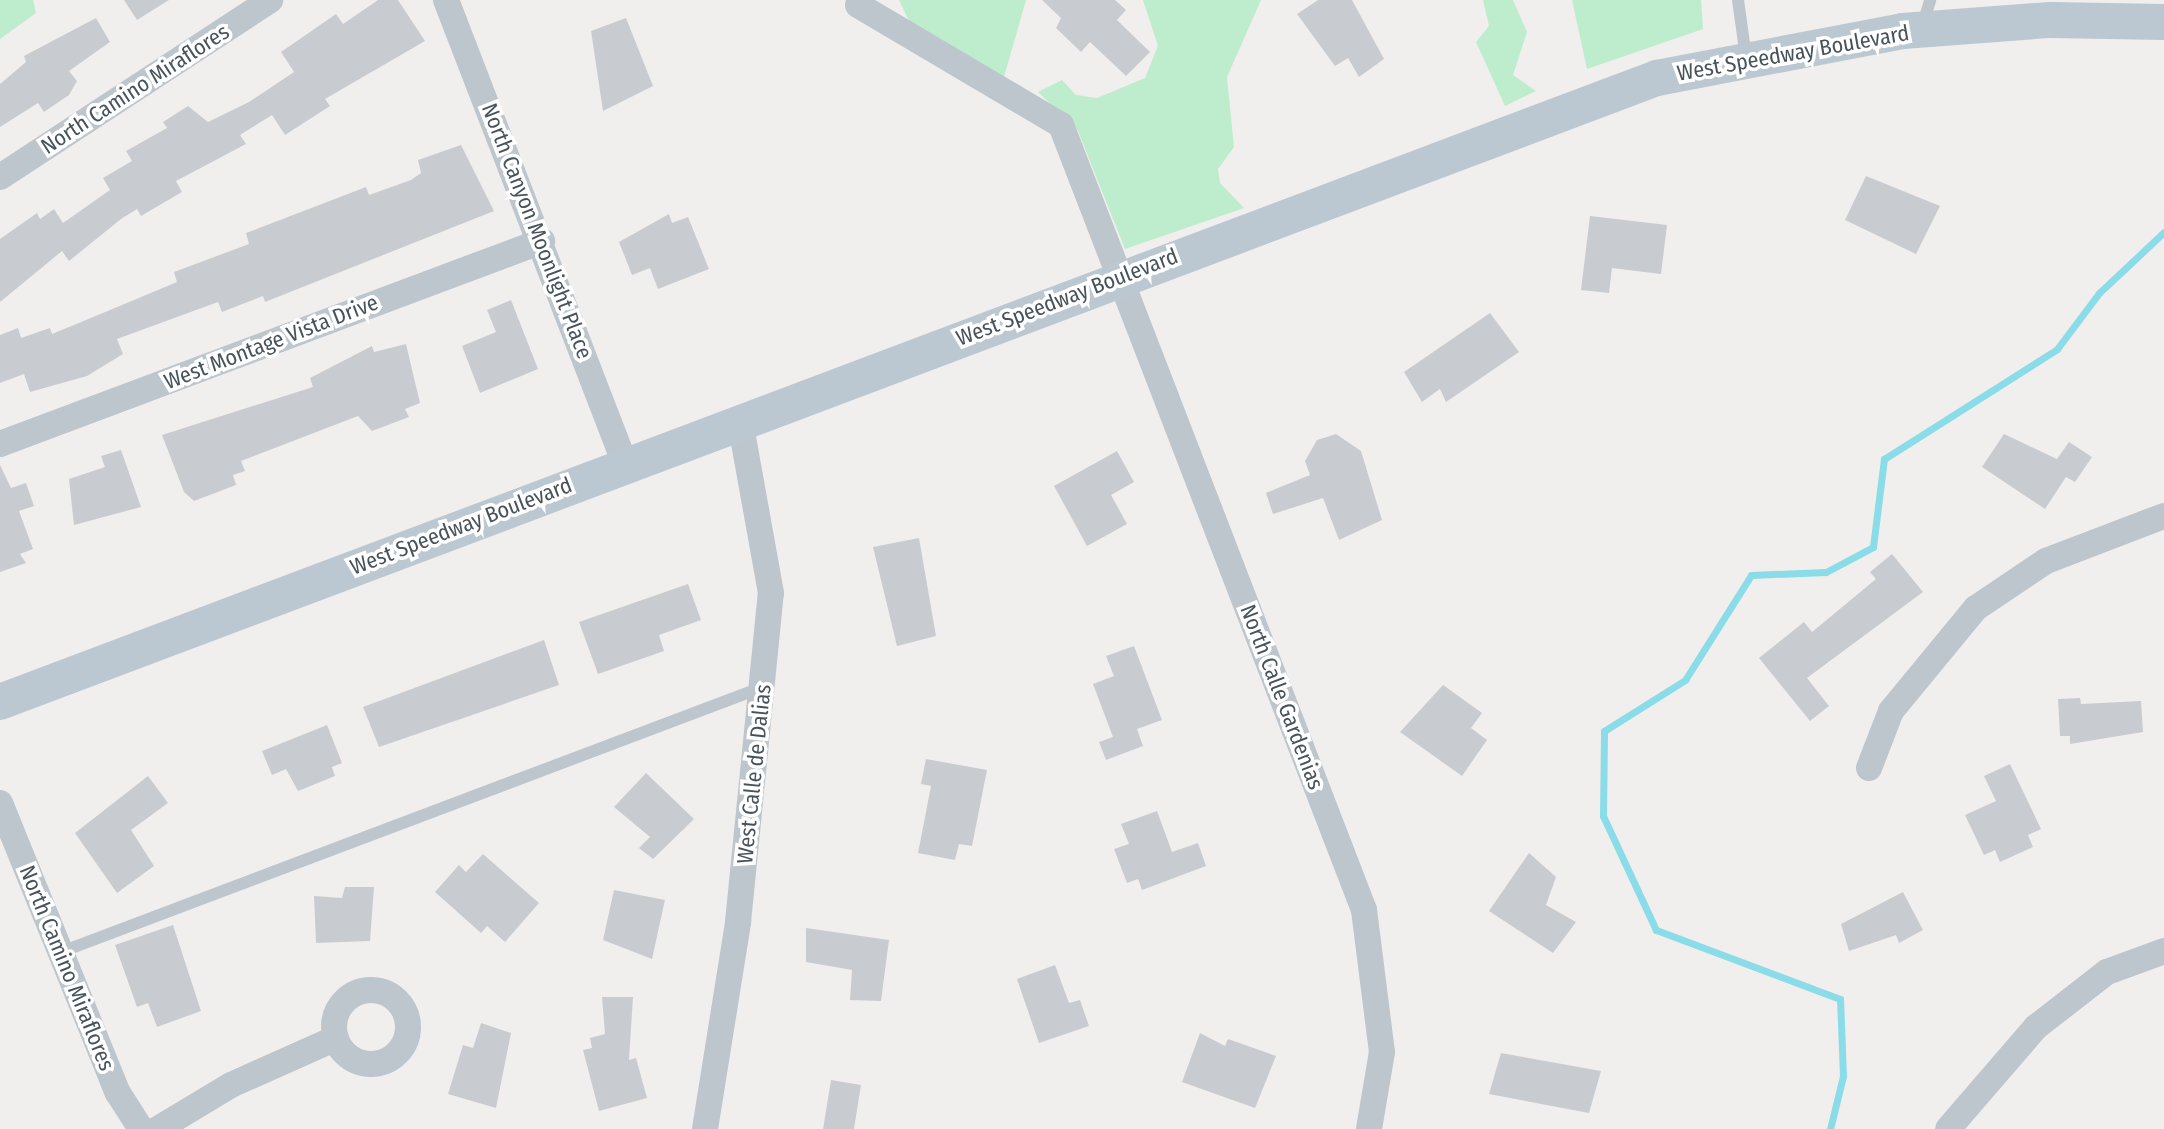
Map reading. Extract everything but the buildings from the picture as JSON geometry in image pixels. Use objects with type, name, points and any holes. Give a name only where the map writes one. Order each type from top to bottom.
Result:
[{"type":"main road","name":"West Speedway Boulevard","points":[[0,702],[625,463],[1657,78],[1925,15],[2164,22]]},
{"type":"street","name":"North Camino Miraflores","points":[[0,177],[270,0]]},
{"type":"street","name":"North Canyon Moonlight Place","points":[[446,0],[542,241],[625,463]]},
{"type":"street","name":"North Calle Gardenias","points":[[858,5],[1061,125],[1364,910],[1382,1052],[1369,1129]]},
{"type":"street","name":"West Montage Vista Drive","points":[[0,444],[542,241]]},
{"type":"street","name":"West Calle de Dalias","points":[[705,1129],[738,922],[771,593],[740,420]]},
{"type":"street","points":[[1869,768],[1891,711],[1976,608],[2046,561],[2164,516]]},
{"type":"street","name":"North Camino Miraflores","points":[[0,803],[118,1093],[141,1129]]},
{"type":"street","points":[[1948,1129],[2036,1027],[2107,972],[2164,951]]},
{"type":"street","points":[[158,1129],[231,1085],[336,1038]]},
{"type":"lane","points":[[1738,0],[1746,58]]},
{"type":"lane","points":[[61,952],[763,687]]},
{"type":"green space","points":[[0,0],[33,0],[36,13],[0,39]]},
{"type":"green space","points":[[899,0],[1026,0],[1004,77],[910,23]]},
{"type":"green space","points":[[1143,0],[1261,0],[1227,77],[1234,147],[1218,169],[1220,183],[1244,208],[1125,249],[1078,131],[1038,92],[1062,80],[1076,95],[1097,98],[1145,78],[1158,46]]},
{"type":"green space","points":[[1483,0],[1513,0],[1527,32],[1513,75],[1536,91],[1505,106],[1476,42],[1489,26]]},
{"type":"green space","points":[[1572,0],[1701,0],[1703,29],[1587,69]]},
{"type":"waterway","points":[[1830,1129],[1843,1076],[1840,999],[1656,930],[1603,816],[1604,731],[1685,680],[1751,575],[1826,572],[1873,547],[1884,459],[2057,349],[2099,293],[2164,232]]}]
